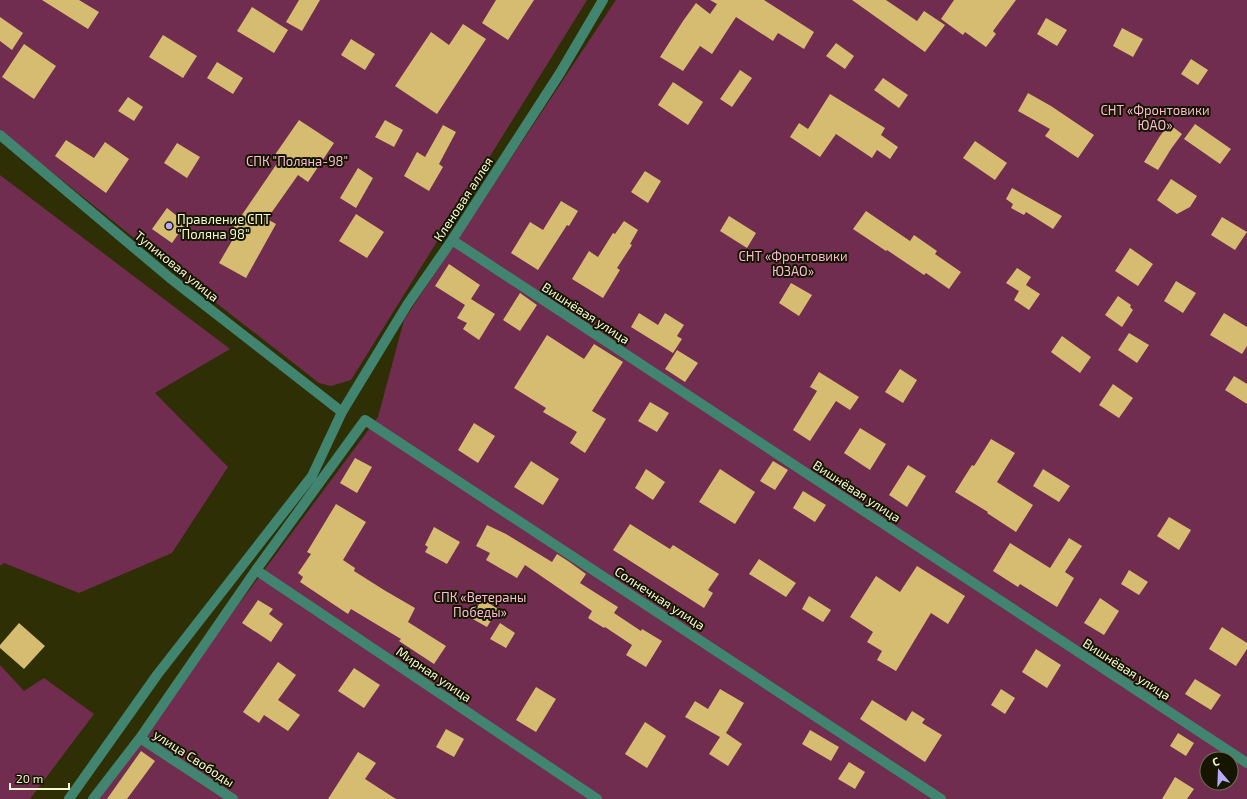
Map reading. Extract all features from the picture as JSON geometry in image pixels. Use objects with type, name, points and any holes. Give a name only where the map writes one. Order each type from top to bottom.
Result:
[{"type":"street","name":"Кленовая аллея","points":[[69,799],[157,675],[312,476],[342,412],[407,305],[452,240],[560,73],[603,0]]},
{"type":"street","name":"Тупиковая улица","points":[[0,135],[170,278],[342,412]]},
{"type":"street","name":"Вишнёвая улица","points":[[452,240],[1247,763]]},
{"type":"street","name":"Солнечная улица","points":[[256,570],[365,420],[941,799]]},
{"type":"street","points":[[93,799],[140,738],[256,570]]},
{"type":"street","name":"Мирная улица","points":[[256,570],[597,799]]},
{"type":"street","name":"улица Свободы","points":[[140,738],[233,799]]},
{"type":"green space","name":"СПК \"Поляна-98\"","points":[[0,0],[587,0],[351,380],[331,386],[319,383],[174,270],[2,132],[0,129]]},
{"type":"green space","points":[[616,0],[1247,0],[1247,799],[94,799],[378,417],[404,320]]},
{"type":"green space","points":[[0,175],[230,349],[155,393],[228,467],[172,553],[79,593],[4,563],[0,566]]},
{"type":"green space","points":[[0,665],[24,691],[44,678],[94,714],[30,799],[0,799]]},
{"type":"building","points":[[42,0],[79,0],[99,12],[88,29]]},
{"type":"building","points":[[299,0],[320,0],[302,31],[286,22]]},
{"type":"building","points":[[496,0],[534,0],[508,40],[482,23]]},
{"type":"building","points":[[710,0],[764,0],[814,32],[804,49],[778,33],[773,41],[736,17],[712,54],[700,46],[683,71],[660,57],[696,3],[710,14],[717,4]]},
{"type":"building","points":[[852,0],[886,0],[917,21],[924,11],[945,25],[925,52]]},
{"type":"building","points":[[954,0],[1016,0],[993,31],[996,34],[986,47],[965,32],[963,35],[941,19]]},
{"type":"building","points":[[252,7],[288,30],[274,53],[237,31]]},
{"type":"building","points":[[0,17],[23,33],[12,50],[0,41]]},
{"type":"building","points":[[1046,18],[1067,30],[1057,46],[1037,34]]},
{"type":"building","points":[[463,24],[486,39],[437,114],[395,86],[431,32],[449,45]]},
{"type":"building","points":[[1122,28],[1143,39],[1133,57],[1113,46]]},
{"type":"building","points":[[163,35],[197,56],[183,78],[149,57]]},
{"type":"building","points":[[351,39],[375,54],[365,70],[341,55]]},
{"type":"building","points":[[836,43],[854,56],[845,69],[826,56]]},
{"type":"building","points":[[24,44],[56,66],[34,99],[2,77]]},
{"type":"building","points":[[1191,59],[1208,70],[1198,85],[1181,74]]},
{"type":"building","points":[[217,62],[243,78],[233,94],[207,78]]},
{"type":"building","points":[[740,70],[752,78],[732,107],[720,99]]},
{"type":"building","points":[[883,78],[908,95],[899,108],[874,90]]},
{"type":"building","points":[[673,82],[703,102],[688,125],[658,105]]},
{"type":"building","points":[[1028,93],[1051,106],[1094,135],[1078,158],[1045,136],[1050,129],[1018,111]]},
{"type":"building","points":[[830,94],[885,128],[881,135],[898,147],[890,159],[877,150],[872,158],[836,134],[820,157],[790,137],[799,123],[808,129]]},
{"type":"building","points":[[128,97],[143,107],[134,121],[118,111]]},
{"type":"building","points":[[299,120],[334,143],[308,182],[298,175],[267,219],[276,224],[246,278],[219,263],[236,234],[231,231],[278,162],[272,159]]},
{"type":"building","points":[[385,120],[403,130],[394,147],[375,137]]},
{"type":"building","points":[[1169,124],[1182,134],[1158,170],[1144,162]]},
{"type":"building","points":[[1195,124],[1231,149],[1220,164],[1184,139]]},
{"type":"building","points":[[443,125],[456,132],[439,164],[443,167],[429,191],[404,176],[417,152],[425,157]]},
{"type":"building","points":[[66,140],[94,158],[105,142],[129,159],[106,193],[55,156]]},
{"type":"building","points":[[975,141],[1007,163],[995,180],[963,158]]},
{"type":"building","points":[[177,143],[200,157],[187,178],[164,163]]},
{"type":"building","points":[[358,168],[373,178],[356,208],[340,198]]},
{"type":"building","points":[[645,171],[661,181],[648,203],[631,192]]},
{"type":"building","points":[[1171,179],[1197,196],[1190,207],[1177,214],[1157,200]]},
{"type":"building","points":[[1012,188],[1062,216],[1053,229],[1026,212],[1024,215],[1011,208],[1013,204],[1006,199]]},
{"type":"building","points":[[561,201],[578,211],[569,226],[567,225],[538,270],[511,253],[530,222],[543,230]]},
{"type":"building","name":"Правление СПТ \"Поляна 98\"","points":[[167,208],[186,223],[172,243],[152,229]]},
{"type":"building","points":[[866,211],[910,241],[914,235],[937,251],[935,254],[961,272],[949,289],[926,273],[924,275],[853,229]]},
{"type":"building","points":[[356,214],[384,232],[367,258],[339,241]]},
{"type":"building","points":[[729,216],[756,233],[747,248],[720,231]]},
{"type":"building","points":[[1222,217],[1247,232],[1235,250],[1211,235]]},
{"type":"building","points":[[624,221],[638,230],[630,244],[632,245],[617,268],[620,270],[603,298],[572,279],[589,251],[598,257],[613,233],[615,234]]},
{"type":"building","points":[[1130,248],[1153,264],[1138,286],[1115,271]]},
{"type":"building","points":[[449,264],[480,285],[471,299],[495,314],[479,340],[463,329],[467,323],[457,318],[465,305],[435,286]]},
{"type":"building","points":[[1017,268],[1031,277],[1026,285],[1040,294],[1029,310],[1014,300],[1019,291],[1006,283]]},
{"type":"building","points":[[1176,281],[1196,293],[1183,313],[1164,301]]},
{"type":"building","points":[[791,283],[812,295],[799,316],[779,303]]},
{"type":"building","points":[[520,293],[537,305],[520,331],[503,320]]},
{"type":"building","points":[[1118,296],[1131,305],[1130,307],[1133,310],[1122,327],[1105,315]]},
{"type":"building","points":[[639,313],[658,325],[665,313],[684,325],[677,336],[682,339],[673,353],[631,327]]},
{"type":"building","points":[[1224,313],[1247,327],[1247,346],[1242,354],[1210,335]]},
{"type":"building","points":[[1129,333],[1149,345],[1137,363],[1118,350]]},
{"type":"building","points":[[547,335],[584,359],[594,344],[623,362],[592,411],[606,419],[585,453],[570,443],[577,432],[543,412],[546,408],[514,388]]},
{"type":"building","points":[[1062,336],[1091,357],[1080,373],[1051,352]]},
{"type":"building","points":[[677,350],[698,363],[685,382],[665,369]]},
{"type":"building","points":[[900,369],[917,380],[903,403],[885,392]]},
{"type":"building","points":[[819,372],[859,397],[850,410],[836,401],[810,441],[793,430],[817,391],[810,387]]},
{"type":"building","points":[[1234,376],[1247,384],[1247,404],[1225,390]]},
{"type":"building","points":[[1113,384],[1133,398],[1119,418],[1099,405]]},
{"type":"building","points":[[650,402],[669,413],[657,432],[638,421]]},
{"type":"building","points":[[474,423],[495,436],[478,463],[458,450]]},
{"type":"building","points":[[860,428],[886,444],[870,470],[844,453]]},
{"type":"building","points":[[991,439],[1015,453],[997,482],[1033,505],[1016,532],[987,513],[988,512],[955,492]]},
{"type":"building","points":[[355,458],[372,467],[357,493],[340,483]]},
{"type":"building","points":[[531,461],[559,479],[543,505],[514,487]]},
{"type":"building","points":[[773,461],[788,470],[775,490],[760,481]]},
{"type":"building","points":[[908,465],[926,476],[907,507],[889,495]]},
{"type":"building","points":[[646,469],[665,482],[653,500],[635,488]]},
{"type":"building","points":[[720,469],[755,492],[735,524],[699,502]]},
{"type":"building","points":[[1043,469],[1070,486],[1059,502],[1033,486]]},
{"type":"building","points":[[803,491],[826,505],[815,522],[793,508]]},
{"type":"building","points":[[336,504],[366,522],[343,560],[355,568],[354,571],[415,608],[408,622],[446,646],[434,664],[399,641],[401,639],[351,609],[348,614],[300,582],[303,577],[298,573],[311,554],[307,552]]},
{"type":"building","points":[[1169,517],[1191,530],[1179,550],[1157,536]]},
{"type":"building","points":[[630,524],[670,549],[673,545],[719,574],[708,590],[713,593],[704,608],[613,550]]},
{"type":"building","points":[[487,525],[506,534],[552,562],[557,554],[568,561],[586,574],[580,583],[618,607],[614,613],[641,631],[642,629],[662,641],[646,667],[626,655],[632,645],[605,627],[604,628],[588,618],[592,611],[525,565],[517,578],[486,560],[490,553],[476,546]]},
{"type":"building","points":[[434,527],[460,542],[447,564],[425,552],[428,547],[425,545]]},
{"type":"building","points":[[1069,538],[1082,546],[1065,572],[1074,578],[1057,607],[1020,584],[1018,587],[993,571],[1010,543],[1050,568]]},
{"type":"building","points":[[759,559],[796,583],[786,597],[749,574]]},
{"type":"building","points":[[917,566],[965,596],[948,624],[931,613],[896,671],[877,660],[882,651],[867,642],[873,632],[850,617],[876,576],[900,592]]},
{"type":"building","points":[[1129,570],[1148,582],[1139,595],[1121,584]]},
{"type":"building","points":[[809,596],[831,610],[823,622],[802,609]]},
{"type":"building","points":[[1100,598],[1119,611],[1104,635],[1084,623]]},
{"type":"building","points":[[482,599],[498,609],[487,627],[471,618]]},
{"type":"building","points":[[258,600],[273,609],[269,614],[283,624],[271,642],[242,623]]},
{"type":"building","points":[[19,623],[45,646],[24,669],[0,648],[0,645]]},
{"type":"building","points":[[500,623],[515,633],[506,648],[490,639]]},
{"type":"building","points":[[1222,627],[1247,643],[1247,649],[1236,666],[1209,649]]},
{"type":"building","points":[[1036,649],[1061,665],[1047,688],[1022,672]]},
{"type":"building","points":[[278,662],[296,675],[278,700],[300,715],[288,731],[264,715],[259,723],[243,712]]},
{"type":"building","points":[[354,668],[380,685],[364,708],[338,691]]},
{"type":"building","points":[[1195,679],[1221,695],[1211,710],[1185,694]]},
{"type":"building","points":[[536,687],[556,699],[536,732],[516,720]]},
{"type":"building","points":[[720,689],[744,703],[726,733],[742,744],[728,766],[709,754],[720,737],[685,717],[695,701],[708,709]]},
{"type":"building","points":[[1001,689],[1015,698],[1005,714],[991,705]]},
{"type":"building","points":[[872,700],[906,721],[912,711],[925,719],[922,723],[942,735],[925,762],[860,719]]},
{"type":"building","points":[[645,722],[666,736],[647,768],[625,754]]},
{"type":"building","points":[[446,729],[464,739],[454,757],[436,747]]},
{"type":"building","points":[[810,730],[839,747],[831,761],[802,744]]},
{"type":"building","points":[[1178,733],[1194,743],[1186,756],[1170,746]]},
{"type":"building","points":[[141,751],[155,761],[127,799],[107,799]]},
{"type":"building","points":[[358,752],[376,763],[365,779],[396,799],[328,799]]},
{"type":"building","points":[[849,762],[865,772],[855,789],[838,779]]},
{"type":"building","points":[[1175,777],[1194,789],[1187,799],[1162,799]]},
{"type":"place","name":"Правление СПТ \"Поляна 98\"","points":[[169,226]]},
{"type":"park label","name":"СНТ «Фронтовики ЮАО»","points":[[1155,118]]},
{"type":"park label","name":"СНТ «Фронтовики ЮЗАО»","points":[[793,264]]},
{"type":"park label","name":"СПК «Ветераны Победы»","points":[[480,604]]}]
